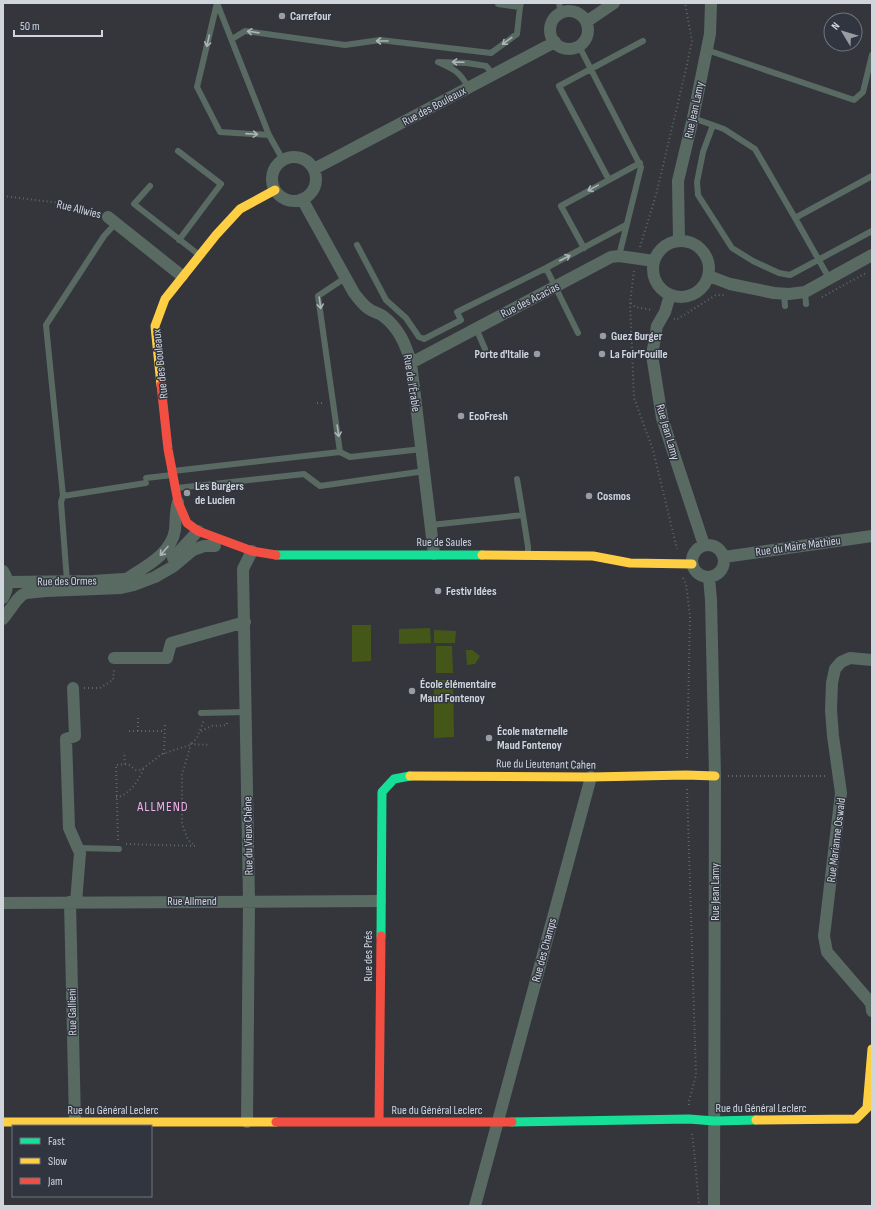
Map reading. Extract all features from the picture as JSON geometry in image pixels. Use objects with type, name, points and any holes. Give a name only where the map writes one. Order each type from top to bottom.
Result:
[{"type":"street","points":[[586,22],[614,3]]},
{"type":"street","name":"Rue Jean Lamy","points":[[679,241],[678,181],[693,118],[710,34],[711,3]]},
{"type":"street","points":[[560,8],[578,13],[586,22],[588,32],[583,42],[579,46],[574,48],[563,48],[555,42],[552,37],[551,26],[560,8]]},
{"type":"street","name":"Rue des Bouleaux","points":[[314,169],[555,42]]},
{"type":"street","points":[[290,157],[297,157],[309,162],[314,169],[315,182],[313,189],[302,199],[295,201],[288,200],[280,196],[275,190],[272,181],[272,174],[274,168],[283,160],[290,157]]},
{"type":"street","name":"Rue des Bouleaux","points":[[198,531],[187,523],[178,502],[168,449],[155,326],[164,299],[216,235],[240,209],[275,190]]},
{"type":"street","name":"Rue de l'Érable","points":[[302,199],[345,278],[362,303],[369,309],[383,316],[395,328],[406,346],[411,363],[434,554]]},
{"type":"street","name":"Rue Allwies","points":[[112,220],[182,276]]},
{"type":"street","points":[[679,241],[696,245],[704,252],[709,263],[709,276],[704,287],[694,294],[683,298],[670,295],[661,289],[655,280],[653,270],[654,262],[661,249],[669,244],[679,241]]},
{"type":"street","points":[[709,276],[730,284],[785,300],[805,298],[829,278],[872,255]]},
{"type":"street","name":"Rue des Acacias","points":[[411,363],[611,257],[619,256],[654,262]]},
{"type":"street","name":"Rue Jean Lamy","points":[[670,295],[665,312],[656,326],[652,354],[662,418],[704,545]]},
{"type":"street","points":[[127,579],[155,560],[167,549],[175,531],[175,513],[178,502]]},
{"type":"street","points":[[173,536],[198,531]]},
{"type":"street","name":"Rue de Saules","points":[[198,531],[252,551],[277,555],[434,554],[593,556],[630,563],[692,564]]},
{"type":"street","name":"Rue des Ormes","points":[[5,577],[67,581],[148,577],[168,564],[198,531]]},
{"type":"street","name":"Rue du Maire Mathieu","points":[[724,557],[872,536]]},
{"type":"street","points":[[704,545],[712,545],[721,550],[724,557],[724,566],[719,574],[709,578],[698,574],[692,564],[692,556],[696,550],[704,545]]},
{"type":"street","points":[[3,619],[17,600],[26,593],[121,588],[134,585],[155,577],[174,566],[193,550],[204,546],[215,546]]},
{"type":"street","name":"Rue du Vieux Chêne","points":[[247,1122],[249,901],[243,569],[252,551]]},
{"type":"street","points":[[3,598],[7,590],[5,577]]},
{"type":"street","name":"Rue Jean Lamy","points":[[709,578],[711,600],[715,776],[714,1206]]},
{"type":"street","points":[[114,658],[167,658],[171,643],[245,622]]},
{"type":"street","name":"Rue Marianne Oswald","points":[[872,660],[850,658],[841,662],[835,669],[832,683],[831,710],[841,793],[824,936],[827,952],[871,1003],[872,1011]]},
{"type":"street","points":[[73,688],[75,736],[66,739],[69,828],[78,848]]},
{"type":"street","name":"Rue du Lieutenant Cahen","points":[[382,792],[394,779],[414,775],[591,777],[686,775],[715,776]]},
{"type":"street","name":"Rue des Champs","points":[[475,1206],[591,777]]},
{"type":"street","name":"Rue des Prés","points":[[379,1121],[382,792]]},
{"type":"street","name":"Rue Gallieni","points":[[75,1122],[73,902],[80,853],[78,848]]},
{"type":"street","name":"Rue Allmend","points":[[3,903],[380,901]]},
{"type":"street","name":"Rue du Général Leclerc","points":[[3,1122],[497,1122],[689,1119],[714,1121],[856,1119],[866,1108],[872,1049]]},
{"type":"lane","points":[[217,3],[269,135],[283,160]]},
{"type":"lane","points":[[217,3],[197,87],[220,132],[269,135]]},
{"type":"lane","points":[[232,39],[245,31],[344,45],[380,40],[490,53],[517,34],[521,5],[498,3]]},
{"type":"lane","points":[[609,180],[559,86],[643,41]]},
{"type":"lane","points":[[579,46],[641,166],[619,256]]},
{"type":"lane","points":[[706,50],[854,100],[863,92],[872,55]]},
{"type":"lane","points":[[468,87],[461,75],[455,70],[438,62],[467,63],[486,66],[493,74]]},
{"type":"lane","points":[[693,118],[724,129],[755,149],[829,278]]},
{"type":"lane","points":[[713,125],[704,152],[697,182],[698,195],[732,248],[753,261],[779,273],[790,275],[872,231]]},
{"type":"lane","points":[[178,151],[221,184],[179,240]]},
{"type":"lane","points":[[584,248],[562,206],[640,163]]},
{"type":"lane","points":[[795,218],[872,176]]},
{"type":"lane","points":[[150,186],[134,204],[199,256]]},
{"type":"lane","points":[[67,581],[61,502],[63,496],[46,326],[104,236],[112,220]]},
{"type":"lane","points":[[485,349],[472,330],[461,320],[457,312],[546,268],[626,225]]},
{"type":"lane","points":[[357,245],[386,300],[406,318],[418,337],[424,339],[461,320]]},
{"type":"lane","points":[[546,268],[578,333]]},
{"type":"lane","points":[[340,452],[318,296],[345,278]]},
{"type":"lane","points":[[63,496],[146,481],[173,473],[340,452],[350,457],[422,449]]},
{"type":"lane","points":[[176,488],[304,474],[320,486],[425,471]]},
{"type":"lane","points":[[517,479],[528,555]]},
{"type":"lane","points":[[431,525],[523,515]]},
{"type":"lane","points":[[203,713],[246,712]]},
{"type":"lane","points":[[78,848],[119,846]]},
{"type":"path","points":[[685,3],[692,41],[656,196],[636,259],[630,302],[634,398],[653,450],[677,550],[676,564],[686,584],[690,616],[686,775],[696,1075],[689,1101],[689,1119],[694,1149],[699,1206]]},
{"type":"path","name":"Rue Allwies","points":[[3,196],[68,204],[112,220]]},
{"type":"path","points":[[630,302],[635,307],[665,312],[676,320],[716,295],[727,295]]},
{"type":"path","points":[[73,688],[100,688],[113,680],[114,658]]},
{"type":"path","points":[[191,744],[182,775],[182,824],[188,840],[196,846],[119,846],[116,765],[129,765],[136,770],[141,770],[154,759],[191,744],[197,738],[204,722],[203,713]]},
{"type":"path","points":[[200,732],[212,726],[227,725],[227,713]]},
{"type":"path","points":[[138,716],[138,731]]},
{"type":"path","points":[[164,754],[165,722]]},
{"type":"path","points":[[130,731],[165,731]]},
{"type":"path","points":[[191,744],[210,745]]},
{"type":"path","points":[[124,752],[124,764]]},
{"type":"path","points":[[116,797],[121,797],[130,789],[142,773],[143,768]]},
{"type":"path","points":[[715,776],[839,776]]},
{"type":"green space","points":[[352,625],[371,625],[371,661],[352,662]]},
{"type":"green space","points":[[430,628],[431,643],[399,644],[399,629]]},
{"type":"green space","points":[[434,630],[456,631],[455,643],[434,643]]},
{"type":"green space","points":[[436,646],[452,646],[453,673],[436,673]]},
{"type":"green space","points":[[466,650],[472,650],[480,656],[475,664],[467,665]]},
{"type":"green space","points":[[434,680],[453,680],[454,737],[434,738]]},
{"type":"traffic: fast","points":[[276,555],[482,555]]},
{"type":"traffic: fast","points":[[381,936],[382,792],[394,779],[410,776]]},
{"type":"traffic: fast","points":[[512,1122],[689,1119],[714,1121],[756,1120]]},
{"type":"traffic: slow","points":[[161,385],[155,326],[165,299],[216,235],[240,209],[275,190]]},
{"type":"traffic: slow","points":[[482,555],[593,556],[630,563],[692,564]]},
{"type":"traffic: slow","points":[[410,776],[715,776]]},
{"type":"traffic: slow","points":[[756,1120],[856,1119],[867,1108],[872,1049]]},
{"type":"traffic: slow","points":[[3,1122],[276,1122]]},
{"type":"traffic: jam","points":[[161,385],[168,449],[178,502],[187,523],[198,531],[252,551],[276,555]]},
{"type":"traffic: jam","points":[[379,1121],[381,936]]},
{"type":"traffic: jam","points":[[276,1122],[512,1122]]},
{"type":"place","name":"Carrefour","points":[[282,16]]},
{"type":"place","name":"Guez Burger","points":[[603,336]]},
{"type":"place","name":"Porte d'Italie","points":[[537,354]]},
{"type":"place","name":"La Foir'Fouille","points":[[602,354]]},
{"type":"place","name":"EcoFresh","points":[[461,416]]},
{"type":"place","name":"Les Burgers de Lucien","points":[[187,493]]},
{"type":"place","name":"Cosmos","points":[[589,496]]},
{"type":"place","name":"Festiv Idées","points":[[438,591]]},
{"type":"place","name":"École élémentaire Maud Fontenoy","points":[[412,691]]},
{"type":"place","name":"École maternelle Maud Fontenoy","points":[[489,738]]},
{"type":"district","name":"ALLMEND","points":[[163,806]]}]
